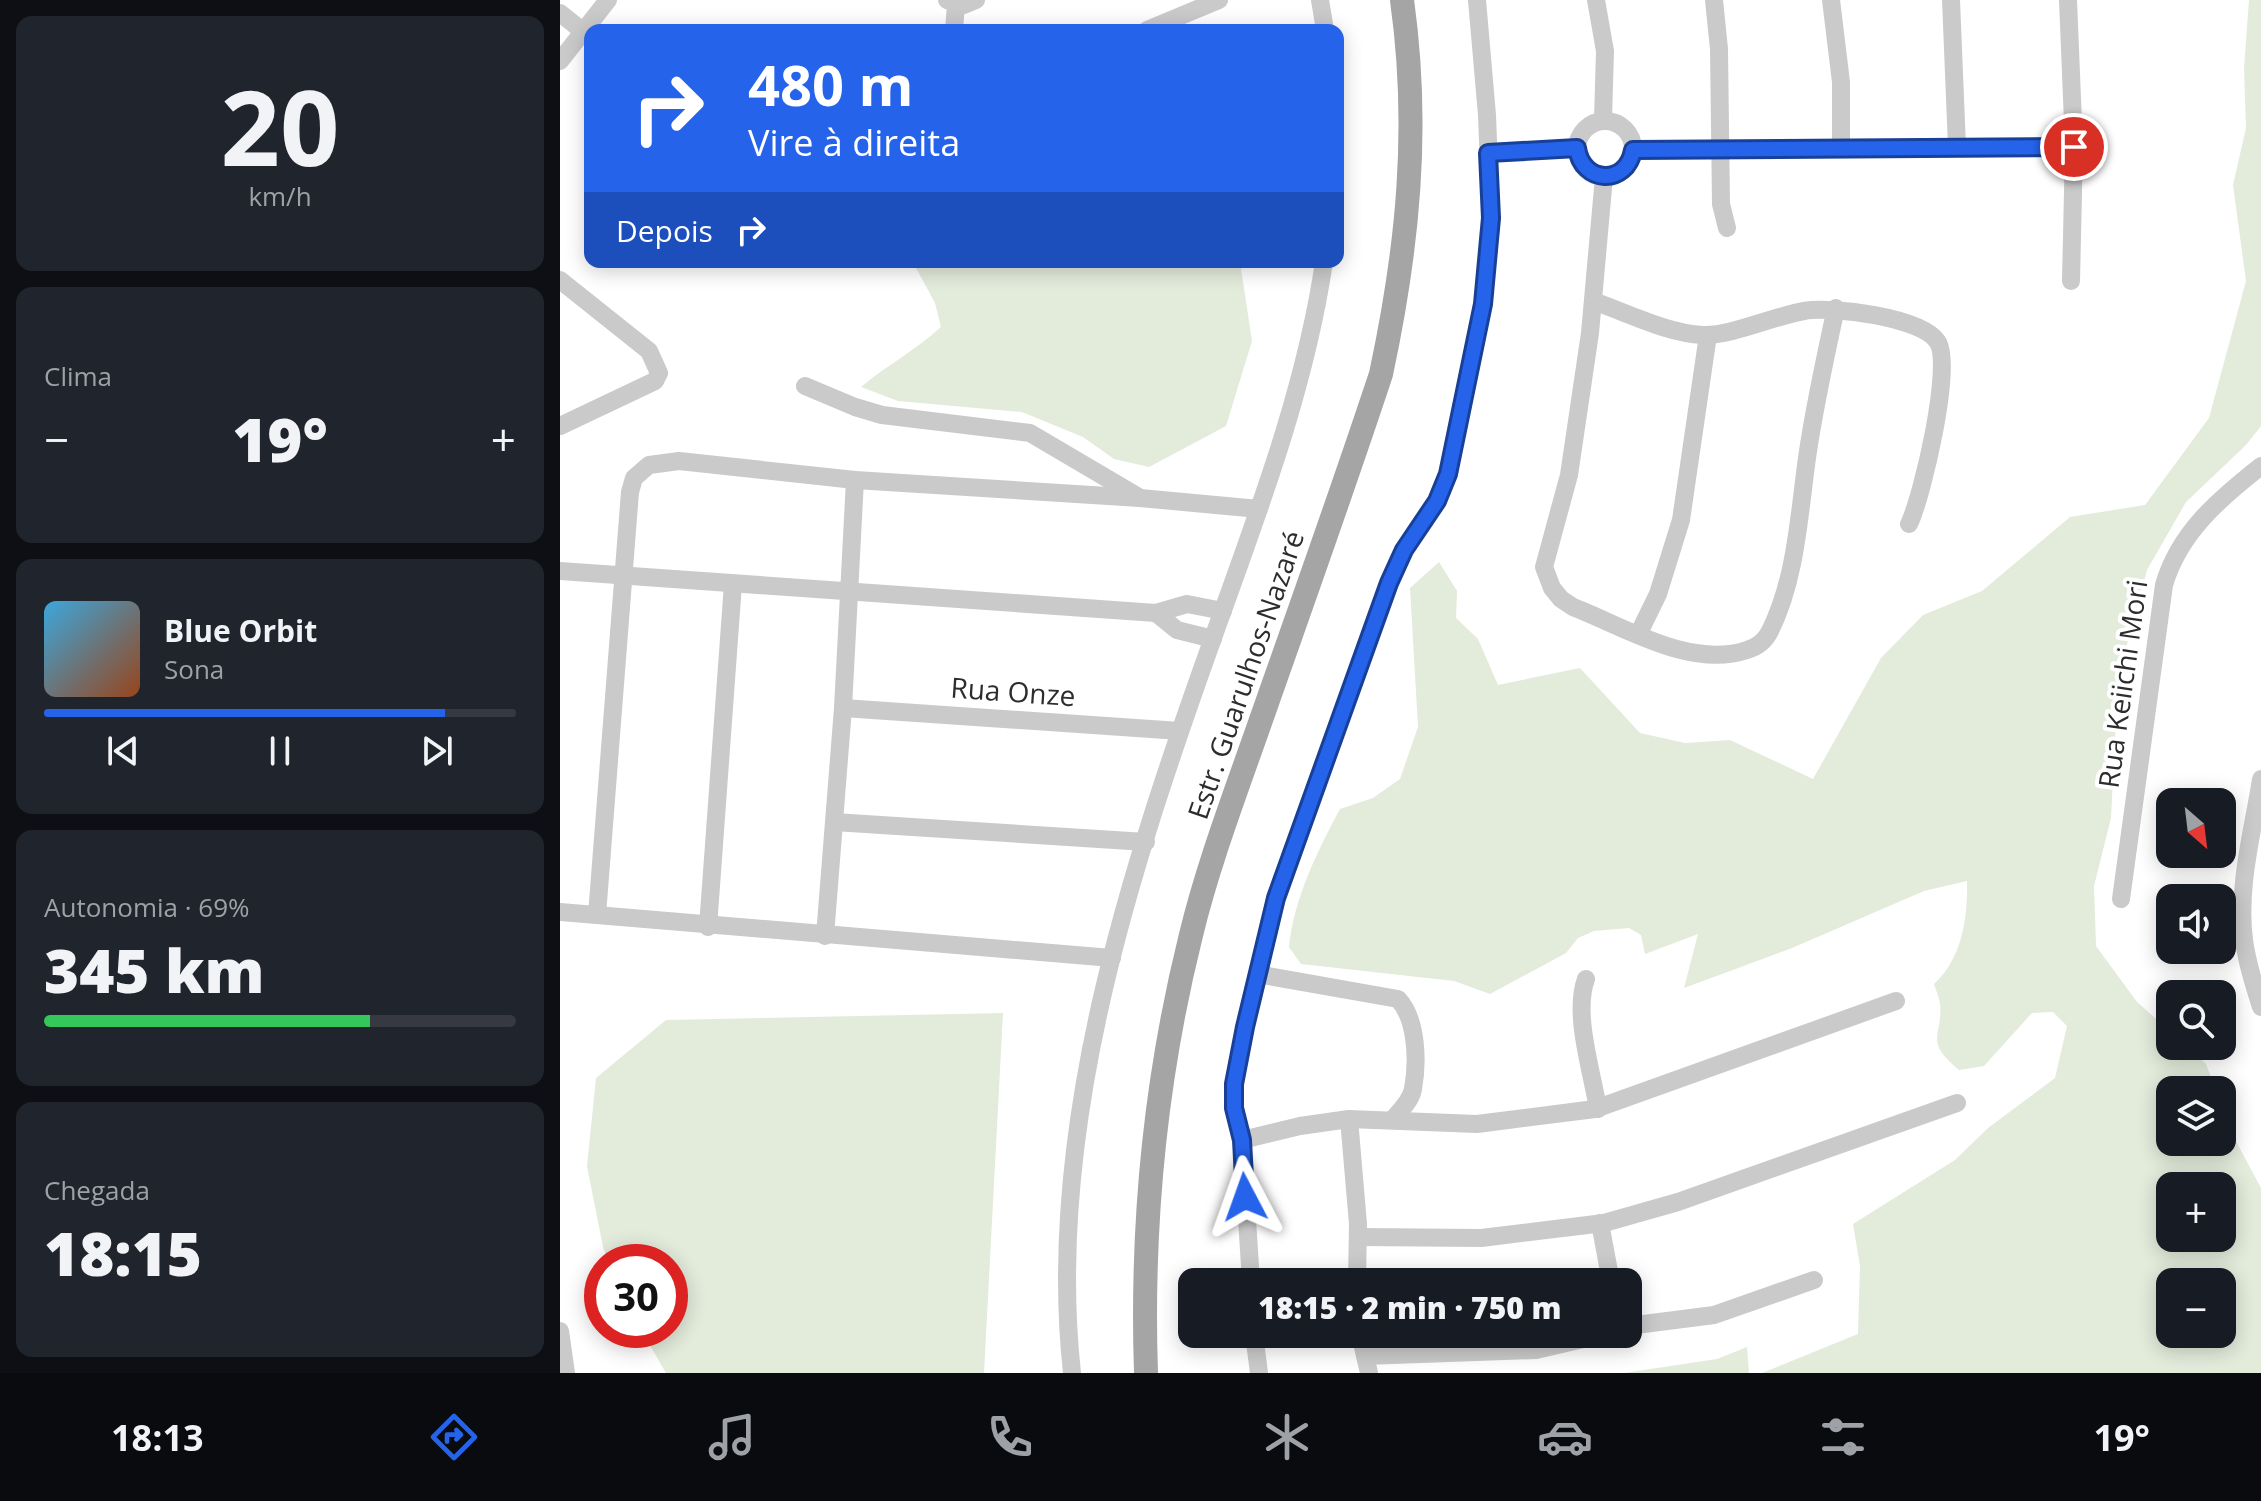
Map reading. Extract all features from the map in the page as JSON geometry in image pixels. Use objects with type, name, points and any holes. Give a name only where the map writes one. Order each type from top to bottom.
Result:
[{"type":"main road","name":"Estr. Guarulhos-Nazaré","points":[[1146,1373],[1143,1297],[1158,1100],[1171,1021],[1191,933],[1223,830],[1381,374],[1398,295],[1409,200],[1412,117],[1409,51],[1402,0]]},
{"type":"street","points":[[592,24],[608,0]]},
{"type":"street","points":[[954,24],[952,2],[976,0]]},
{"type":"street","points":[[1161,24],[1219,0]]},
{"type":"street","points":[[1320,0],[1324,24]]},
{"type":"street","points":[[1250,1268],[1242,1140],[1234,1108],[1234,1084],[1257,974],[1276,898],[1389,583],[1404,550],[1437,501],[1448,474],[1483,304],[1491,218],[1477,0]]},
{"type":"street","points":[[1596,0],[1605,51],[1603,120]]},
{"type":"street","points":[[1714,0],[1719,49],[1721,204],[1727,228]]},
{"type":"street","points":[[1831,0],[1841,82],[1841,148]]},
{"type":"street","points":[[1951,0],[1957,147]]},
{"type":"street","points":[[2068,0],[2074,147],[2071,281]]},
{"type":"street","points":[[560,13],[584,32]]},
{"type":"street","points":[[560,61],[584,36]]},
{"type":"street","points":[[1603,120],[1625,129],[1633,150],[1627,167],[1604,177],[1581,165],[1577,148],[1582,133],[1595,122],[1603,120]]},
{"type":"street","points":[[1633,150],[2074,147]]},
{"type":"street","points":[[1488,153],[1577,148]]},
{"type":"street","points":[[1604,177],[1593,301],[1569,475],[1544,567],[1547,579],[1561,599],[1671,649],[1693,653],[1751,650],[1763,643],[1769,634],[1789,574],[1817,396],[1836,308]]},
{"type":"street","points":[[1072,1373],[1068,1340],[1068,1257],[1080,1104],[1112,958],[1180,731],[1259,509],[1302,370],[1323,268]]},
{"type":"street","points":[[560,280],[649,351],[659,373],[655,381],[560,426]]},
{"type":"street","points":[[1593,301],[1667,328],[1708,335],[1804,311],[1836,308],[1873,315],[1927,332],[1937,340],[1943,351],[1943,378],[1920,497],[1909,524]]},
{"type":"street","points":[[1638,635],[1658,594],[1681,520],[1708,335]]},
{"type":"street","points":[[805,386],[882,415],[1030,433],[1140,498]]},
{"type":"street","points":[[597,915],[630,492],[634,478],[649,465],[679,461],[855,480],[1140,498],[1259,509]]},
{"type":"street","name":"Rua Keiichi Mori","points":[[2121,899],[2164,585],[2172,558],[2201,519],[2261,466]]},
{"type":"street","points":[[825,936],[843,708],[855,480]]},
{"type":"street","points":[[560,571],[1156,613],[1187,604],[1223,611]]},
{"type":"street","points":[[708,927],[733,584]]},
{"type":"street","points":[[1156,613],[1177,630],[1213,639]]},
{"type":"street","name":"Rua Onze","points":[[843,708],[1180,731]]},
{"type":"street","points":[[2261,779],[2243,900],[2243,938],[2261,1007]]},
{"type":"street","points":[[834,822],[1146,842]]},
{"type":"street","points":[[560,912],[708,927],[1112,958]]},
{"type":"street","points":[[1257,974],[1398,999],[1407,1009],[1413,1024],[1413,1090],[1392,1120]]},
{"type":"street","points":[[1586,979],[1581,993],[1581,1010],[1598,1109]]},
{"type":"street","points":[[1242,1140],[1300,1126],[1349,1119],[1477,1124],[1598,1109],[1896,1001]]},
{"type":"street","points":[[1358,1237],[1481,1238],[1600,1223],[1678,1202],[1957,1103]]},
{"type":"street","points":[[1349,1119],[1358,1237],[1357,1268]]},
{"type":"street","points":[[1600,1223],[1608,1268]]},
{"type":"street","points":[[1642,1324],[1714,1315],[1814,1280]]},
{"type":"street","points":[[560,1331],[566,1373]]},
{"type":"street","points":[[1256,1348],[1259,1373]]},
{"type":"street","points":[[1367,1364],[1545,1348]]},
{"type":"green space","points":[[2249,0],[2261,0],[2261,426],[2246,445],[2186,502],[2147,570],[2118,678],[2111,818],[2094,886],[2096,946],[2137,1002],[2156,1019],[2156,1060],[2202,1060],[2211,1076],[2156,1076],[2156,1156],[2236,1156],[2236,1141],[2261,1188],[2261,1373],[1762,1373],[1858,1334],[1860,1266],[1853,1224],[1955,1160],[1988,1128],[2055,1078],[2067,1026],[2053,1012],[2032,1013],[1984,1066],[1959,1070],[1941,1052],[1937,1038],[1940,1004],[1934,984],[1957,950],[1964,923],[1967,881],[1924,891],[1792,948],[1684,988],[1698,934],[1645,954],[1641,935],[1629,928],[1594,931],[1578,938],[1566,953],[1490,994],[1454,981],[1301,964],[1289,947],[1292,929],[1301,893],[1323,842],[1340,809],[1373,798],[1400,779],[1418,727],[1410,588],[1439,562],[1457,591],[1456,618],[1478,639],[1498,685],[1580,668],[1640,733],[1685,743],[1730,740],[1813,779],[1881,658],[1923,615],[1982,591],[2070,517],[2145,505],[2209,418],[2246,281],[2233,185],[2246,128],[2244,68]]},
{"type":"green space","points":[[916,268],[1241,268],[1252,341],[1226,426],[1149,467],[1114,459],[1083,437],[1022,412],[898,401],[861,387],[941,327],[935,303]]},
{"type":"green space","points":[[1003,1013],[984,1373],[666,1373],[651,1348],[688,1348],[688,1244],[602,1244],[587,1166],[596,1078],[666,1020]]},
{"type":"green space","points":[[1747,1347],[1749,1373],[1624,1373],[1717,1359]]},
{"type":"route","points":[[1245,1197],[1242,1140],[1234,1108],[1234,1084],[1245,1027],[1276,898],[1389,583],[1404,550],[1437,501],[1448,474],[1483,304],[1491,218],[1488,153],[1577,148],[1581,165],[1587,171],[1604,177],[1627,167],[1633,150],[2074,147]]}]
